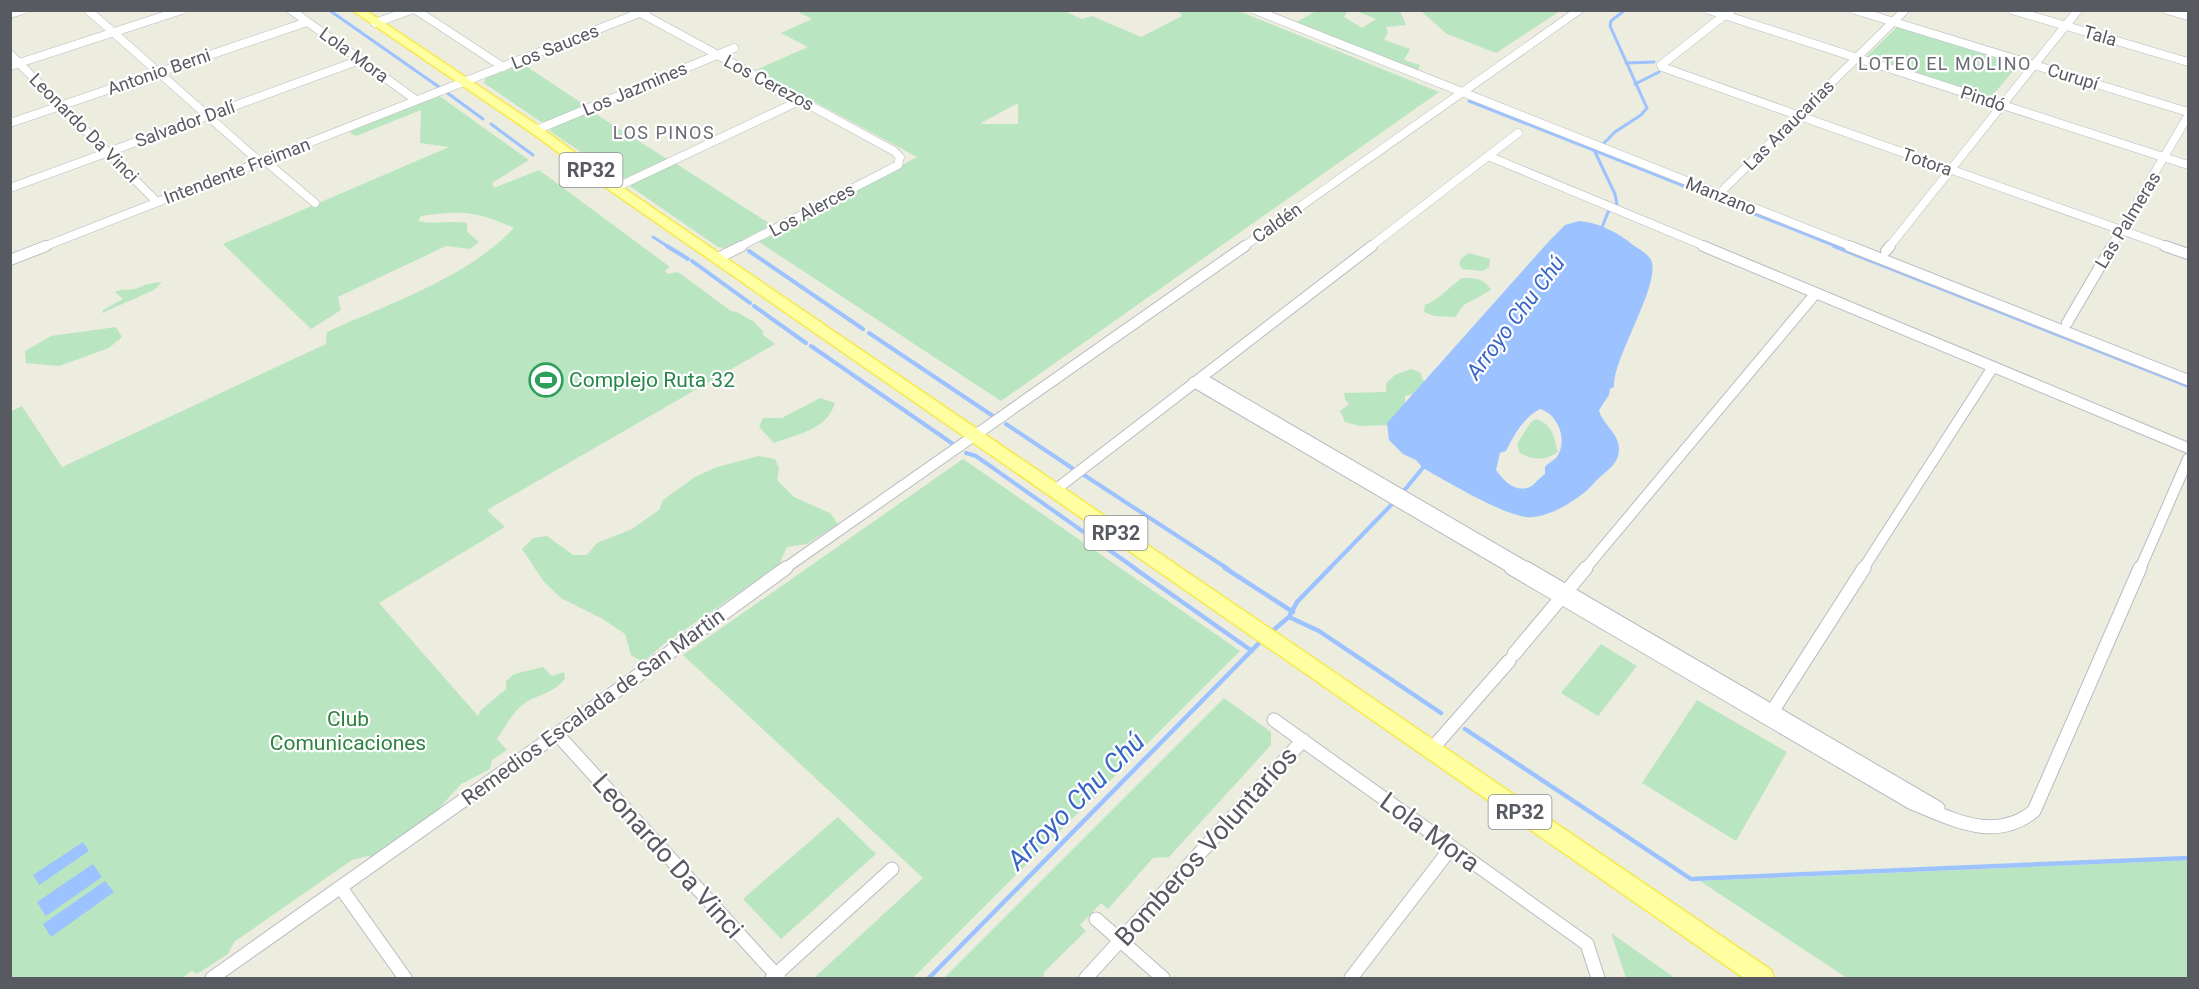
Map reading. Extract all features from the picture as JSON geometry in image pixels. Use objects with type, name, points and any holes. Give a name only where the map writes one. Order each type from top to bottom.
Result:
[{"type":"main road","name":"RP32","points":[[357,10],[536,130],[615,188],[1763,978]]},
{"type":"street","points":[[10,14],[23,10]]},
{"type":"street","points":[[88,10],[207,116],[315,203]]},
{"type":"street","points":[[10,66],[182,10]]},
{"type":"street","name":"Lola Mora","points":[[291,10],[416,100]]},
{"type":"street","points":[[375,23],[414,10],[503,67]]},
{"type":"street","name":"Manzano","points":[[1255,10],[2188,380]]},
{"type":"street","name":"Caldén","points":[[975,436],[1579,10]]},
{"type":"street","name":"Pindó","points":[[1709,10],[1728,13],[1856,58],[2188,165]]},
{"type":"street","name":"Curupí","points":[[1855,10],[2188,114]]},
{"type":"street","name":"Las Araucarias","points":[[1724,189],[1905,10]]},
{"type":"street","name":"Tala","points":[[2012,10],[2188,62]]},
{"type":"street","points":[[1886,251],[2078,10]]},
{"type":"street","points":[[2167,10],[2188,16]]},
{"type":"street","name":"Los Sauces","points":[[464,82],[641,11]]},
{"type":"street","name":"Los Cerezos","points":[[641,11],[716,55],[894,151],[900,157]]},
{"type":"street","name":"Totora","points":[[1728,13],[1661,64],[1666,70],[2188,254]]},
{"type":"street","name":"Antonio Berni","points":[[10,123],[307,22]]},
{"type":"street","name":"Los Jazmines","points":[[536,130],[734,48]]},
{"type":"street","name":"Leonardo Da Vinci","points":[[10,54],[157,202]]},
{"type":"street","name":"Salvador Dalí","points":[[10,188],[360,60]]},
{"type":"street","name":"Intendente Freiman","points":[[10,260],[464,82]]},
{"type":"street","points":[[615,188],[801,100]]},
{"type":"street","name":"Las Palmeras","points":[[2067,323],[2165,158],[2188,114]]},
{"type":"street","points":[[1055,490],[1518,133]]},
{"type":"street","points":[[1488,156],[2188,448]]},
{"type":"street","name":"Los Alerces","points":[[718,258],[897,165],[900,157]]},
{"type":"street","points":[[1431,750],[1512,657],[1816,293]]},
{"type":"street","points":[[1771,714],[1993,367]]},
{"type":"street","points":[[1197,380],[1771,714],[1912,803],[1983,828],[2009,827],[2025,821],[2034,811],[2188,459]]},
{"type":"street","name":"Remedios Escalada de San Martin","points":[[212,978],[557,734],[852,520],[975,436]]},
{"type":"street","name":"Lola Mora","points":[[1274,720],[1587,944],[1598,978]]},
{"type":"street","name":"Leonardo Da Vinci","points":[[557,734],[775,977]]},
{"type":"street","name":"Bomberos Voluntarios","points":[[1086,978],[1303,740]]},
{"type":"street","points":[[1351,978],[1451,848]]},
{"type":"street","points":[[775,977],[892,869]]},
{"type":"street","points":[[341,888],[405,978]]},
{"type":"street","points":[[1096,919],[1163,978]]},
{"type":"green space","points":[[1236,10],[1439,92],[1001,401],[759,242],[917,157],[756,70],[808,47],[781,33],[812,19],[796,11],[1070,11],[1068,13],[1082,19],[1092,16],[1141,37],[1182,16],[1178,11]],"holes":[[[1018,103],[1018,124],[981,124],[981,123]]]},
{"type":"green space","points":[[1316,11],[1347,11],[1344,17],[1362,28],[1376,19],[1356,11],[1400,11],[1406,25],[1386,27],[1388,32],[1384,40],[1410,49],[1404,60],[1420,65],[1418,70],[1393,68],[1336,48],[1328,37],[1295,23]]},
{"type":"green space","points":[[1421,11],[1560,11],[1496,53],[1447,34]]},
{"type":"green space","points":[[1897,27],[2019,64],[1991,97],[1866,57]]},
{"type":"green space","points":[[523,64],[586,106],[550,121],[541,122],[484,83],[486,78]]},
{"type":"green space","name":"Club Comunicaciones","points":[[438,95],[529,160],[492,183],[494,188],[539,170],[670,267],[665,271],[668,274],[678,272],[731,311],[754,322],[764,332],[762,334],[775,344],[487,510],[505,527],[379,603],[478,716],[481,710],[506,689],[506,681],[514,674],[543,667],[552,676],[564,672],[565,679],[560,684],[528,701],[514,713],[497,739],[507,750],[492,760],[490,769],[461,784],[425,824],[380,860],[368,856],[352,860],[234,942],[228,954],[197,974],[192,971],[182,978],[11,978],[10,412],[22,406],[62,467],[326,344],[327,332],[426,288],[474,261],[495,246],[514,228],[469,213],[421,216],[418,221],[467,223],[467,232],[479,242],[470,249],[446,246],[338,297],[341,310],[311,329],[223,244],[449,147],[420,143],[421,110],[356,136],[349,132]]},
{"type":"green space","points":[[591,111],[667,159],[627,178],[619,178],[550,131],[554,126]]},
{"type":"green space","points":[[675,163],[772,225],[725,248],[718,247],[631,187],[631,183]]},
{"type":"green space","points":[[1469,253],[1490,259],[1489,267],[1483,271],[1462,269],[1459,264],[1461,259]]},
{"type":"green space","points":[[1462,278],[1479,280],[1491,290],[1464,305],[1455,317],[1434,316],[1424,312],[1425,305]]},
{"type":"green space","points":[[162,282],[154,290],[102,313],[103,310],[123,299],[115,292]]},
{"type":"green space","points":[[116,327],[122,337],[109,348],[59,366],[26,363],[25,351],[51,336]]},
{"type":"green space","points":[[1411,369],[1420,372],[1425,384],[1422,392],[1405,396],[1405,407],[1394,425],[1360,426],[1345,422],[1340,411],[1349,404],[1344,393],[1386,392],[1386,383],[1395,375]]},
{"type":"green space","points":[[820,398],[835,403],[825,419],[810,430],[774,443],[759,427],[763,418],[782,418]]},
{"type":"green space","points":[[1536,419],[1550,429],[1558,452],[1544,458],[1534,458],[1520,453],[1517,444],[1531,422]]},
{"type":"green space","points":[[759,456],[775,459],[779,468],[777,480],[794,497],[830,513],[838,524],[807,544],[787,547],[779,565],[664,644],[643,662],[631,655],[625,634],[603,619],[561,598],[544,582],[522,549],[533,538],[547,536],[573,555],[587,555],[597,543],[632,529],[659,510],[663,500],[695,477],[717,467]]},
{"type":"green space","points":[[963,459],[1240,651],[913,978],[814,978],[923,878],[683,655]]},
{"type":"green space","points":[[1601,644],[1637,666],[1598,716],[1561,693]]},
{"type":"green space","points":[[1224,698],[1271,732],[1271,745],[1169,857],[1153,858],[1108,909],[1101,903],[1080,925],[1086,931],[1044,972],[1043,978],[944,978]]},
{"type":"green space","points":[[1697,700],[1787,752],[1736,841],[1642,783]]},
{"type":"green space","points":[[838,817],[876,854],[781,939],[743,899]]},
{"type":"green space","points":[[2188,860],[2188,978],[1847,978],[1700,881]]},
{"type":"green space","points":[[1611,933],[1675,978],[1626,978]]},
{"type":"water","points":[[1579,221],[1601,226],[1643,251],[1651,260],[1650,286],[1620,359],[1614,387],[1610,389],[1609,395],[1599,410],[1619,444],[1616,460],[1588,489],[1563,507],[1543,515],[1526,517],[1502,510],[1423,468],[1416,460],[1403,454],[1389,440],[1387,423],[1565,225]],"holes":[[[1540,409],[1552,416],[1560,429],[1562,444],[1560,451],[1556,458],[1545,467],[1545,474],[1532,486],[1515,487],[1506,482],[1496,470],[1500,453],[1506,451],[1516,433],[1529,417]]]},
{"type":"water","points":[[83,842],[89,851],[39,885],[33,875]]},
{"type":"water","points":[[93,864],[102,877],[46,916],[37,902]]},
{"type":"water","points":[[105,881],[114,892],[51,937],[43,924]]},
{"type":"waterway","points":[[329,10],[439,87]]},
{"type":"waterway","name":"Arroyo Chu Chú","points":[[1625,10],[1611,21],[1610,26],[1627,63]]},
{"type":"waterway","points":[[1627,63],[1654,62]]},
{"type":"waterway","name":"Arroyo Chu Chú","points":[[1627,63],[1636,84]]},
{"type":"waterway","points":[[1636,84],[1659,72]]},
{"type":"waterway","name":"Arroyo Chu Chú","points":[[1596,151],[1615,132],[1641,115],[1647,108],[1636,84]]},
{"type":"waterway","points":[[446,92],[483,119]]},
{"type":"waterway","points":[[1469,101],[1596,151]]},
{"type":"waterway","points":[[491,124],[533,155]]},
{"type":"waterway","points":[[1596,151],[1838,247]]},
{"type":"waterway","name":"Arroyo Chu Chú","points":[[1596,151],[1615,194],[1617,205],[1608,212],[1601,230]]},
{"type":"waterway","points":[[653,237],[669,247]]},
{"type":"waterway","points":[[667,246],[688,259]]},
{"type":"waterway","points":[[1834,246],[2188,386]]},
{"type":"waterway","points":[[749,251],[863,329]]},
{"type":"waterway","points":[[692,261],[750,303]]},
{"type":"waterway","points":[[754,306],[806,343]]},
{"type":"waterway","points":[[869,333],[993,416]]},
{"type":"waterway","points":[[811,346],[953,444]]},
{"type":"waterway","points":[[1006,424],[1072,468]]},
{"type":"waterway","points":[[966,453],[976,456],[1136,569]]},
{"type":"waterway","name":"Arroyo Chu Chú","points":[[1402,493],[1426,464]]},
{"type":"waterway","points":[[1084,475],[1228,569]]},
{"type":"waterway","name":"Arroyo Chu Chú","points":[[1329,569],[1395,501]]},
{"type":"waterway","points":[[1134,568],[1252,651]]},
{"type":"waterway","points":[[1225,568],[1292,611]]},
{"type":"waterway","name":"Arroyo Chu Chú","points":[[1292,611],[1297,602],[1330,568]]},
{"type":"waterway","name":"Arroyo Chu Chú","points":[[1289,617],[1292,611]]},
{"type":"waterway","name":"Arroyo Chu Chú","points":[[1271,632],[1289,617]]},
{"type":"waterway","points":[[1289,617],[1319,631],[1441,713]]},
{"type":"waterway","points":[[1252,651],[1263,639]]},
{"type":"waterway","name":"Arroyo Chu Chú","points":[[929,978],[1252,651]]},
{"type":"waterway","points":[[1465,729],[1691,879],[2188,858]]},
{"type":"place","name":"Complejo Ruta 32","points":[[546,380]]},
{"type":"district","name":"LOTEO EL MOLINO","points":[[1945,64]]},
{"type":"district","name":"LOS PINOS","points":[[664,133]]}]
